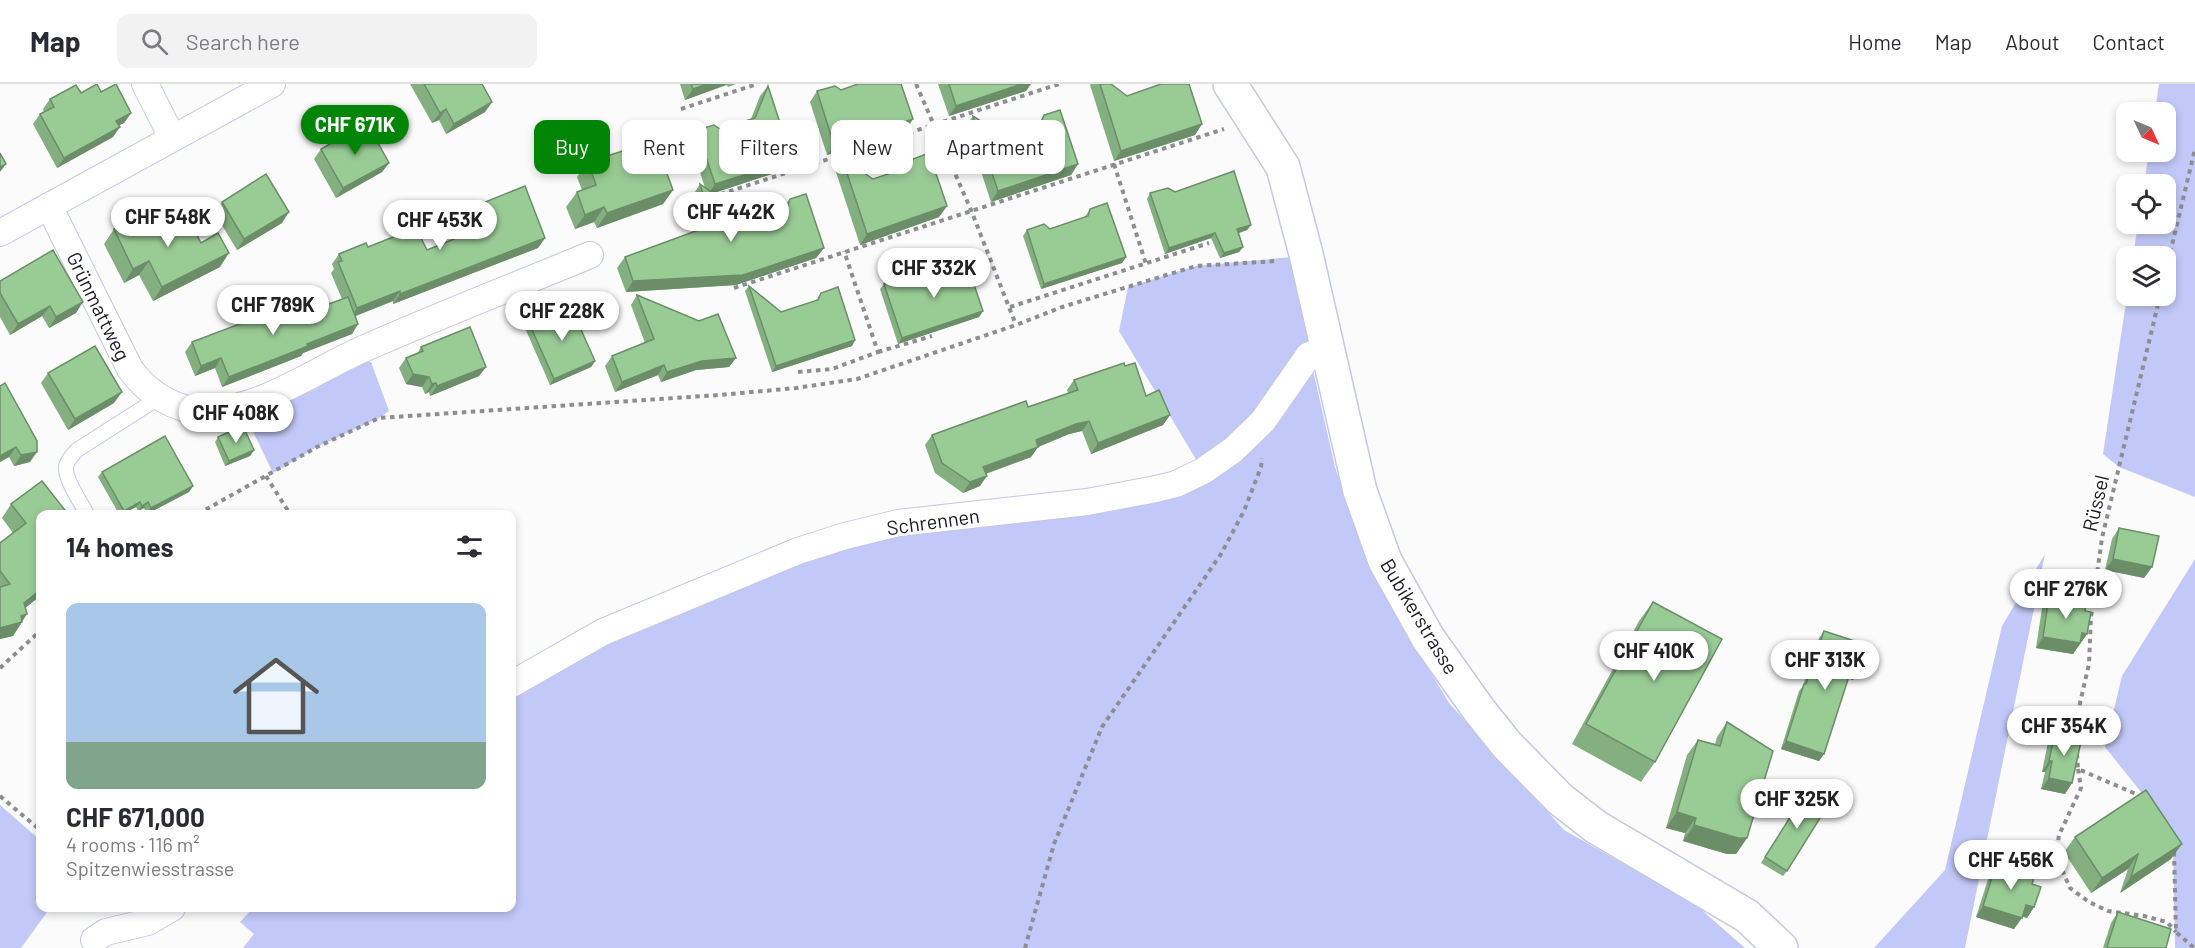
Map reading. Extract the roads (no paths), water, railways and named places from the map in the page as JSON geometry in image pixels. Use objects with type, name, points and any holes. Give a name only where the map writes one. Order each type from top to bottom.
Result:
[{"type":"street","points":[[145,84],[172,137]]},
{"type":"street","points":[[0,233],[272,84]]},
{"type":"street","name":"Bubikerstrasse","points":[[1230,84],[1283,166],[1306,254],[1360,491],[1385,561],[1428,638],[1507,745],[1560,800],[1596,827],[1747,916],[1781,948]]},
{"type":"street","name":"Grünmattweg","points":[[49,206],[130,369],[143,384],[160,397],[192,410],[208,411],[238,407],[299,382],[361,350],[590,255]]},
{"type":"street","name":"Schrennen","points":[[516,682],[603,632],[798,551],[845,536],[898,523],[1087,502],[1176,484],[1203,471],[1233,450],[1263,421],[1310,355],[1328,350]]},
{"type":"street","points":[[94,940],[106,932],[148,922],[165,912]]},
{"type":"lane","points":[[85,510],[67,477],[66,466],[70,458],[77,450],[160,397]]}]
